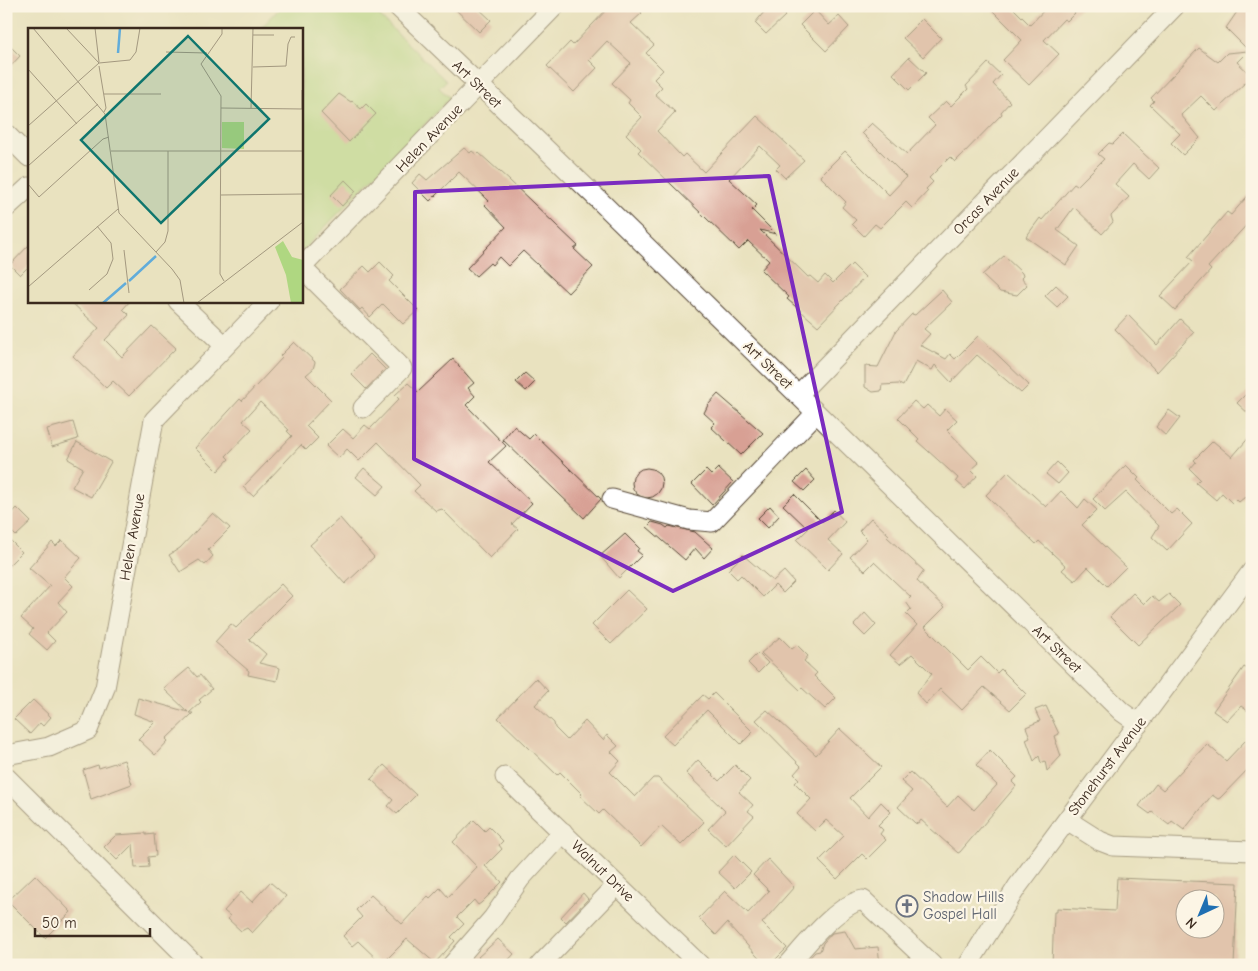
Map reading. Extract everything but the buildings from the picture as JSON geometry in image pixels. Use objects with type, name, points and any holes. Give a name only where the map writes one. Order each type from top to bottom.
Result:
[{"type":"street","name":"Art Street","points":[[397,6],[1115,705],[1139,724]]},
{"type":"street","name":"Helen Avenue","points":[[302,267],[555,6]]},
{"type":"street","name":"Orcas Avenue","points":[[798,395],[1175,6]]},
{"type":"street","points":[[6,134],[28,156]]},
{"type":"street","points":[[6,208],[28,188]]},
{"type":"street","points":[[302,269],[402,368],[363,408]]},
{"type":"street","points":[[179,302],[225,346]]},
{"type":"street","name":"Helen Avenue","points":[[6,755],[48,747],[88,730],[105,688],[154,420],[268,302]]},
{"type":"street","points":[[612,499],[689,520],[712,522],[816,413]]},
{"type":"street","name":"Stonehurst Avenue","points":[[968,965],[1017,887],[1252,572]]},
{"type":"street","name":"Walnut Drive","points":[[506,777],[700,965]]},
{"type":"street","points":[[6,778],[195,965]]},
{"type":"street","points":[[1068,820],[1100,841],[1113,846],[1252,851]]},
{"type":"street","points":[[452,965],[494,918],[520,880],[563,832]]},
{"type":"street","points":[[540,965],[617,885]]},
{"type":"street","points":[[788,965],[843,909],[863,900],[932,965]]},
{"type":"highlighted area","points":[[769,176],[842,512],[673,591],[414,459],[415,192]]},
{"type":"green space","points":[[282,6],[369,6],[446,81],[439,88],[450,98],[302,251],[302,28],[261,28]]},
{"type":"place","name":"Shadow Hills Gospel Hall","points":[[907,906]]}]
